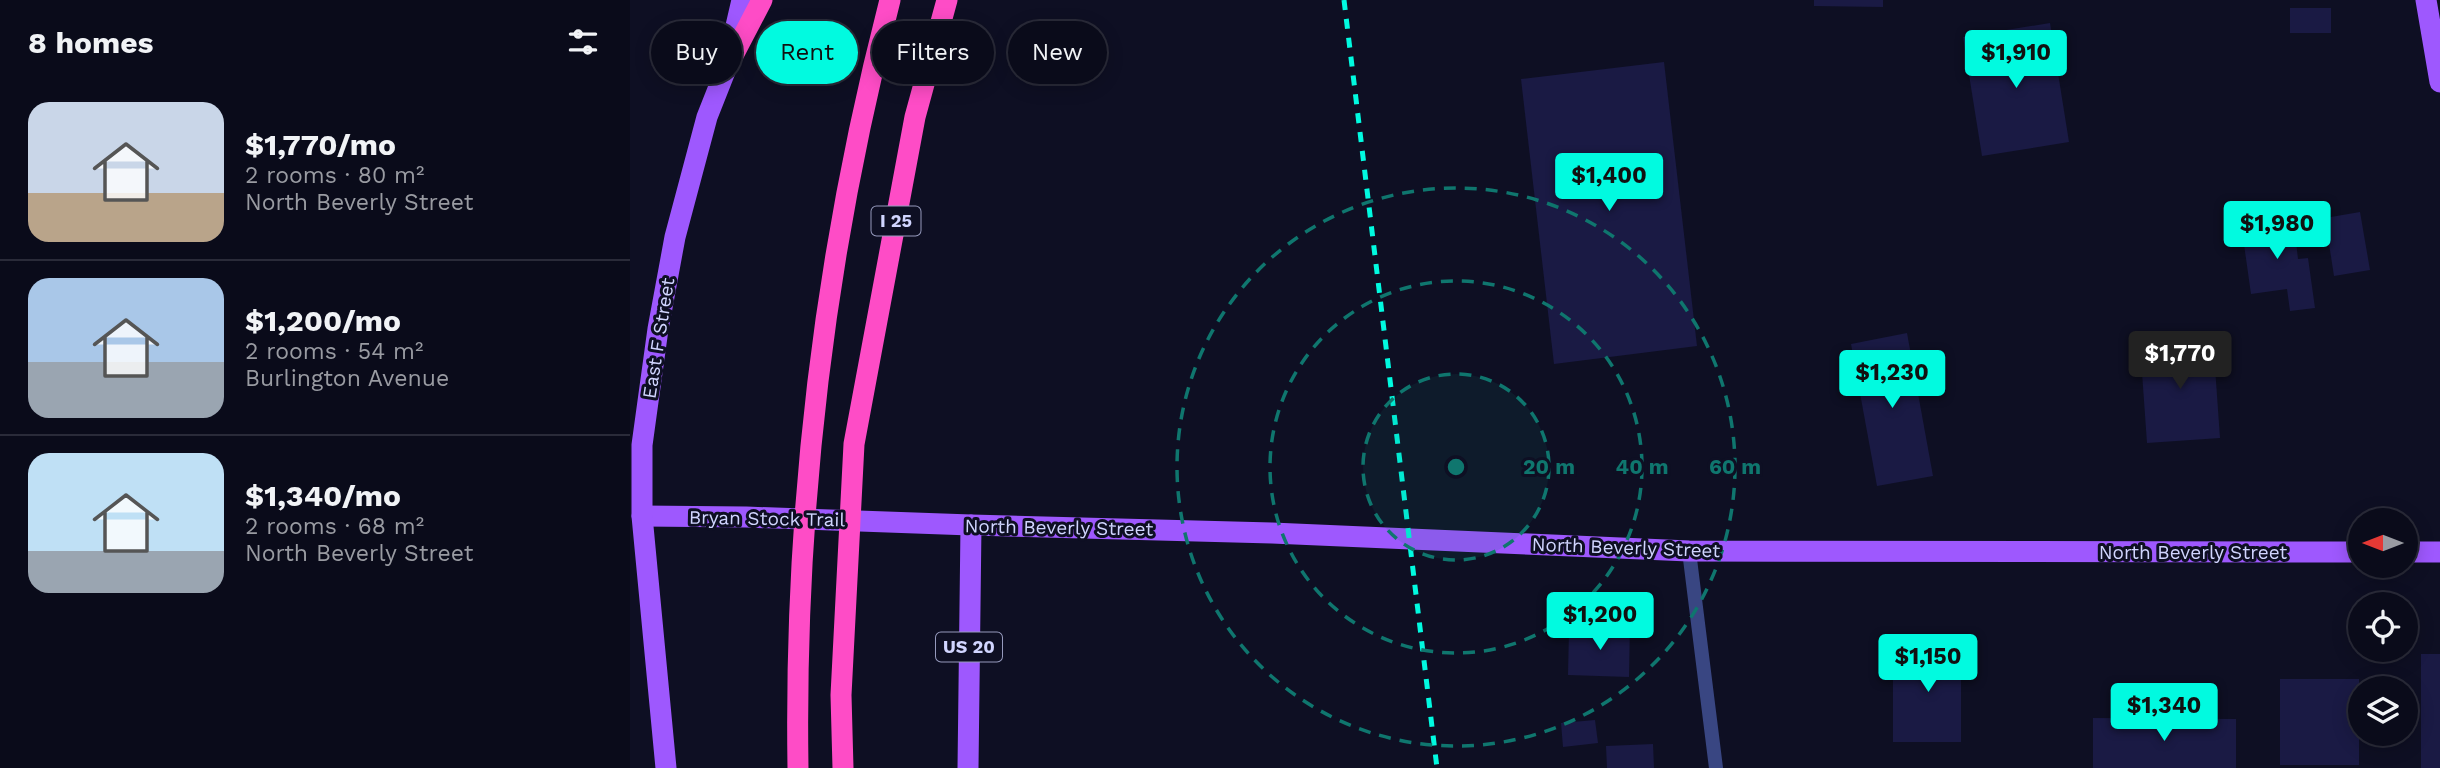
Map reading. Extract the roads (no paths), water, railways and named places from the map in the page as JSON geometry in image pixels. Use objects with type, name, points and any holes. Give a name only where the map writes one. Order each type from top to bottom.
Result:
[{"type":"highway","points":[[742,38],[762,0]]},
{"type":"highway","name":"I 25","points":[[799,768],[797,695],[810,446],[825,313],[860,124],[890,0]]},
{"type":"highway","name":"I 25","points":[[843,768],[841,695],[855,444],[915,117],[947,0]]},
{"type":"main road","name":"East F Street","points":[[737,21],[742,0]]},
{"type":"main road","points":[[2426,0],[2440,82]]},
{"type":"main road","name":"East F Street","points":[[666,768],[642,516],[642,445],[660,316],[675,237],[707,117],[720,84]]},
{"type":"main road","name":"Bryan Stock Trail","points":[[642,516],[892,522]]},
{"type":"main road","name":"North Beverly Street","points":[[892,522],[1272,533],[1689,551],[2348,552]]},
{"type":"main road","name":"US 20","points":[[968,768],[971,526]]},
{"type":"main road","points":[[2418,552],[2440,552]]},
{"type":"street","points":[[1689,551],[1716,768]]},
{"type":"railway","points":[[1344,0],[1437,768]]}]
